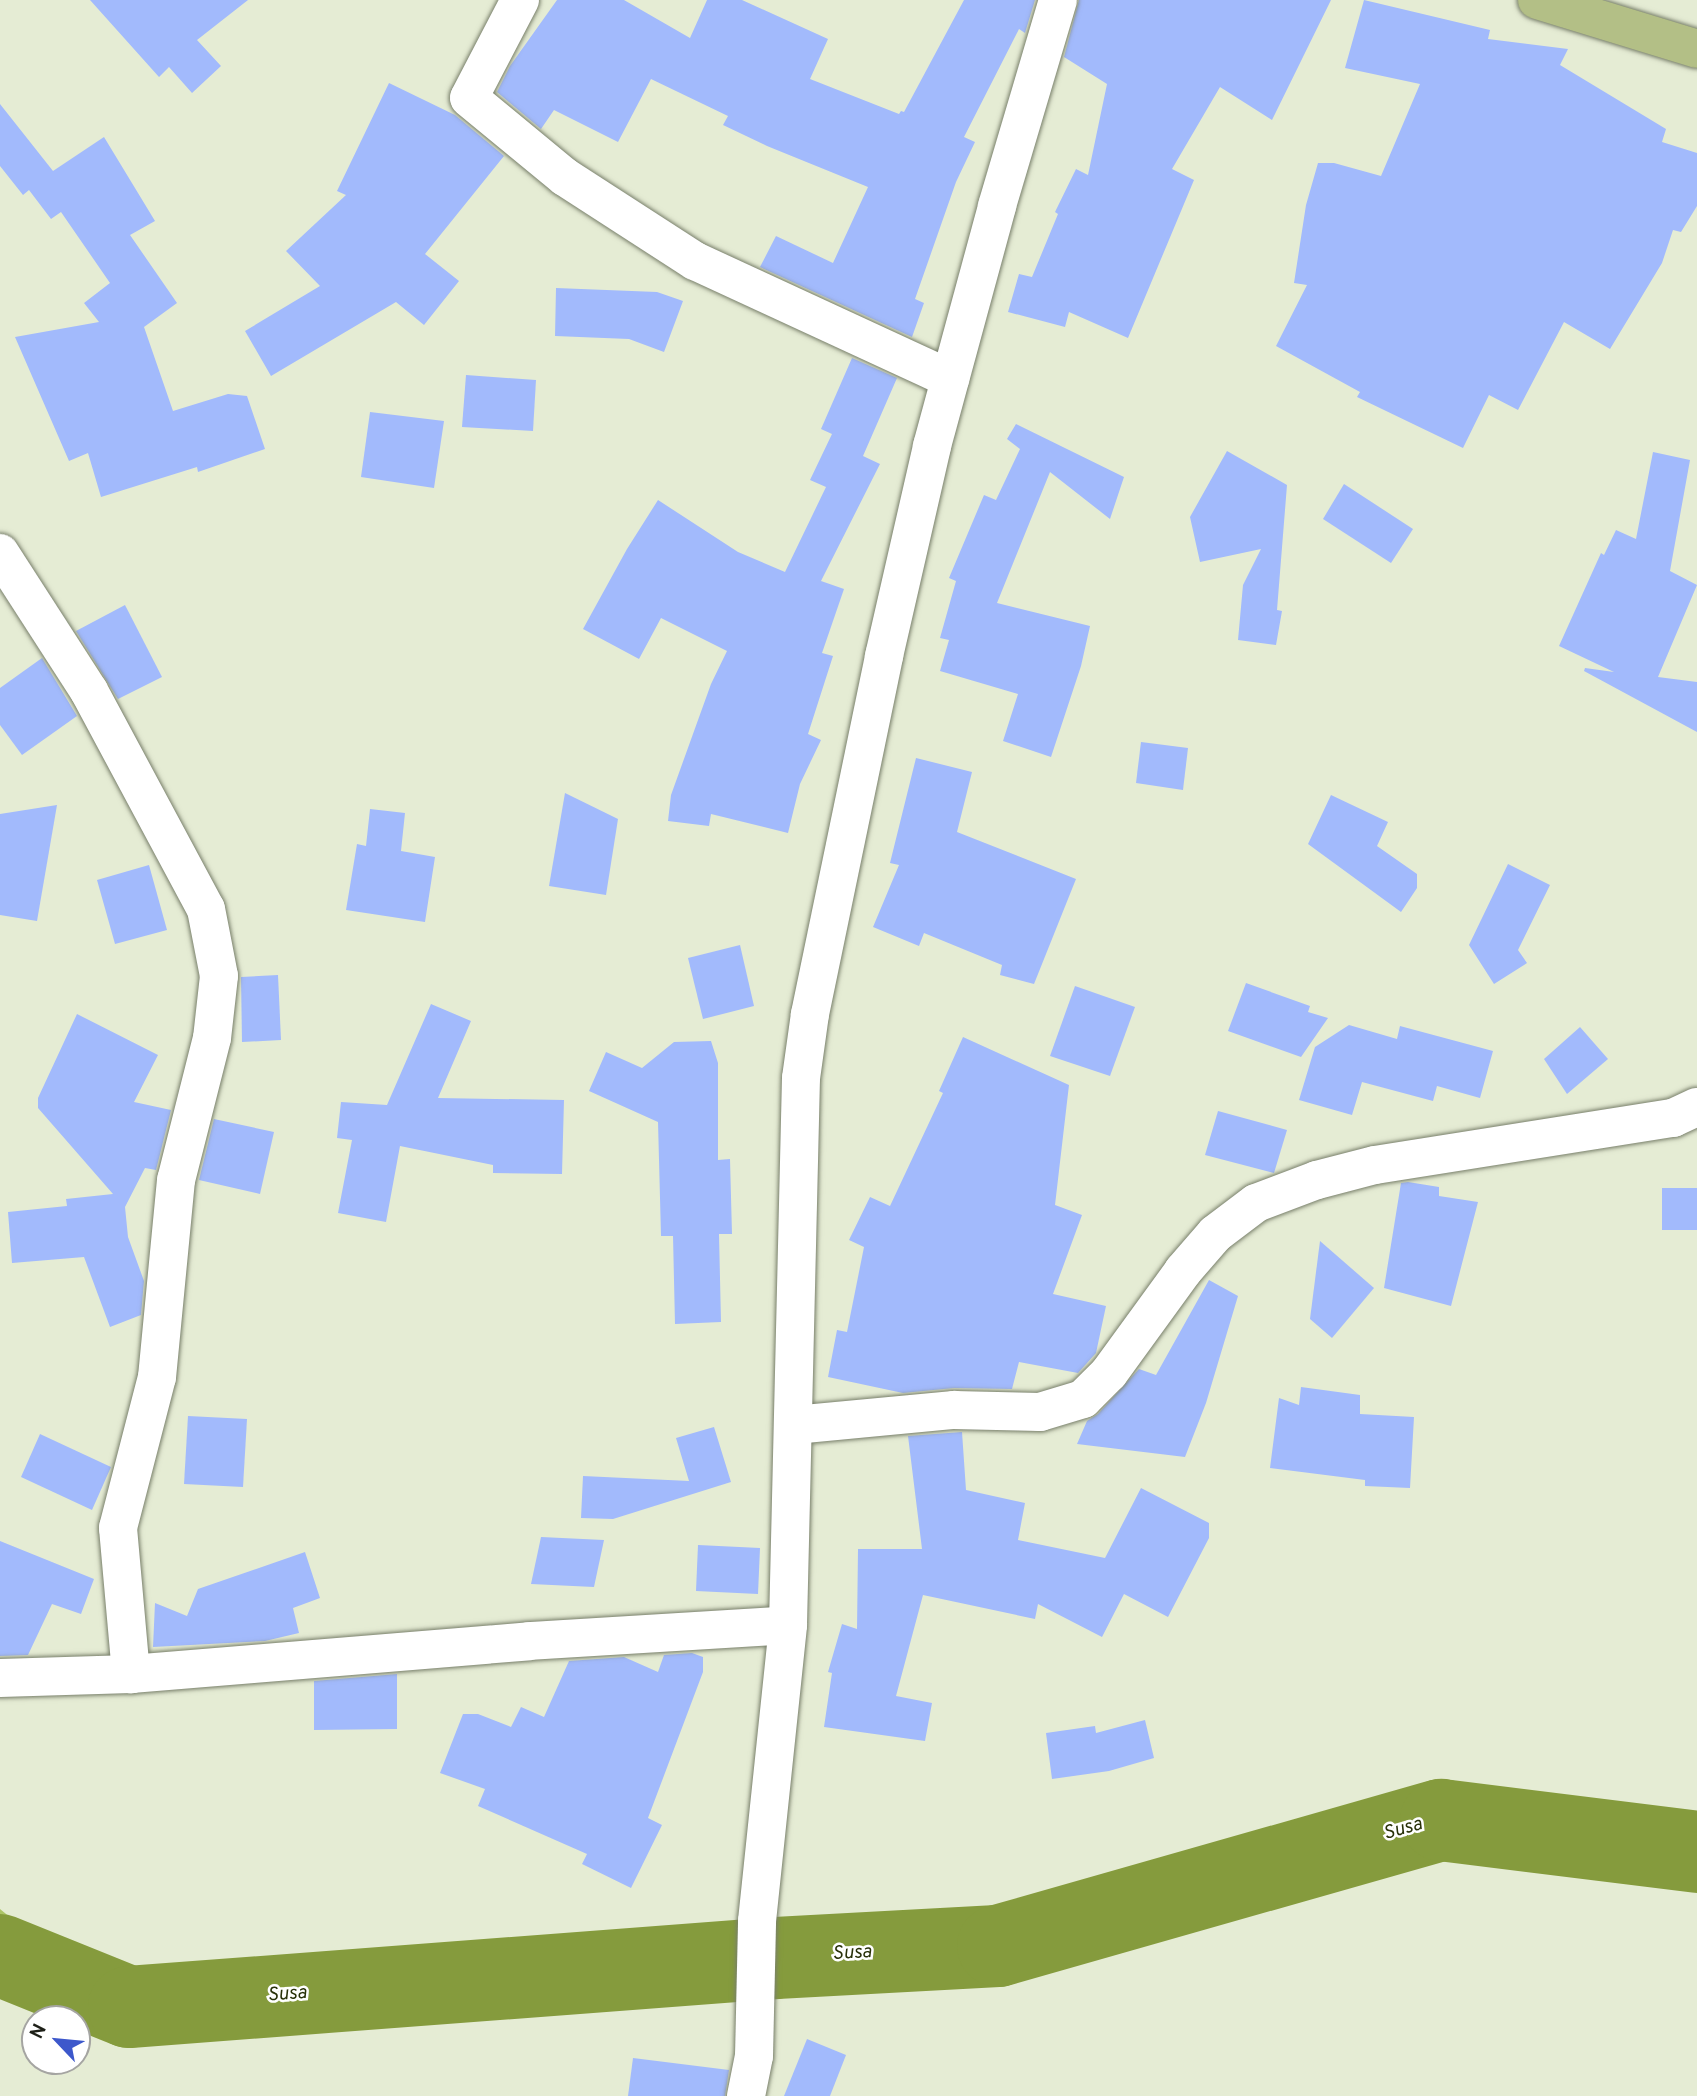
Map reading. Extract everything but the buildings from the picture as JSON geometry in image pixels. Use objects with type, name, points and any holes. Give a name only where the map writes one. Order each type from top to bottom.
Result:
[{"type":"main road","points":[[1537,0],[1697,49]]},
{"type":"street","points":[[520,0],[469,98],[565,177],[695,261],[950,379]]},
{"type":"street","points":[[746,2096],[754,2056],[758,1978],[757,1921],[788,1625],[801,1078],[810,1014],[884,656],[950,379],[1058,0]]},
{"type":"street","points":[[0,552],[89,691],[206,909],[219,976],[212,1038],[176,1180],[157,1377],[118,1528],[131,1674]]},
{"type":"street","points":[[794,1425],[954,1410],[1040,1412],[1083,1399],[1109,1373],[1183,1271],[1215,1234],[1256,1203],[1317,1180],[1375,1164],[1674,1118],[1697,1107]]},
{"type":"street","points":[[0,1678],[131,1674],[530,1641],[788,1625]]},
{"type":"green space","points":[[0,1909],[40,1942],[0,1994]]},
{"type":"waterway","name":"Susa","points":[[0,1955],[129,2007],[776,1958],[998,1946],[1441,1820],[1697,1852]]}]
